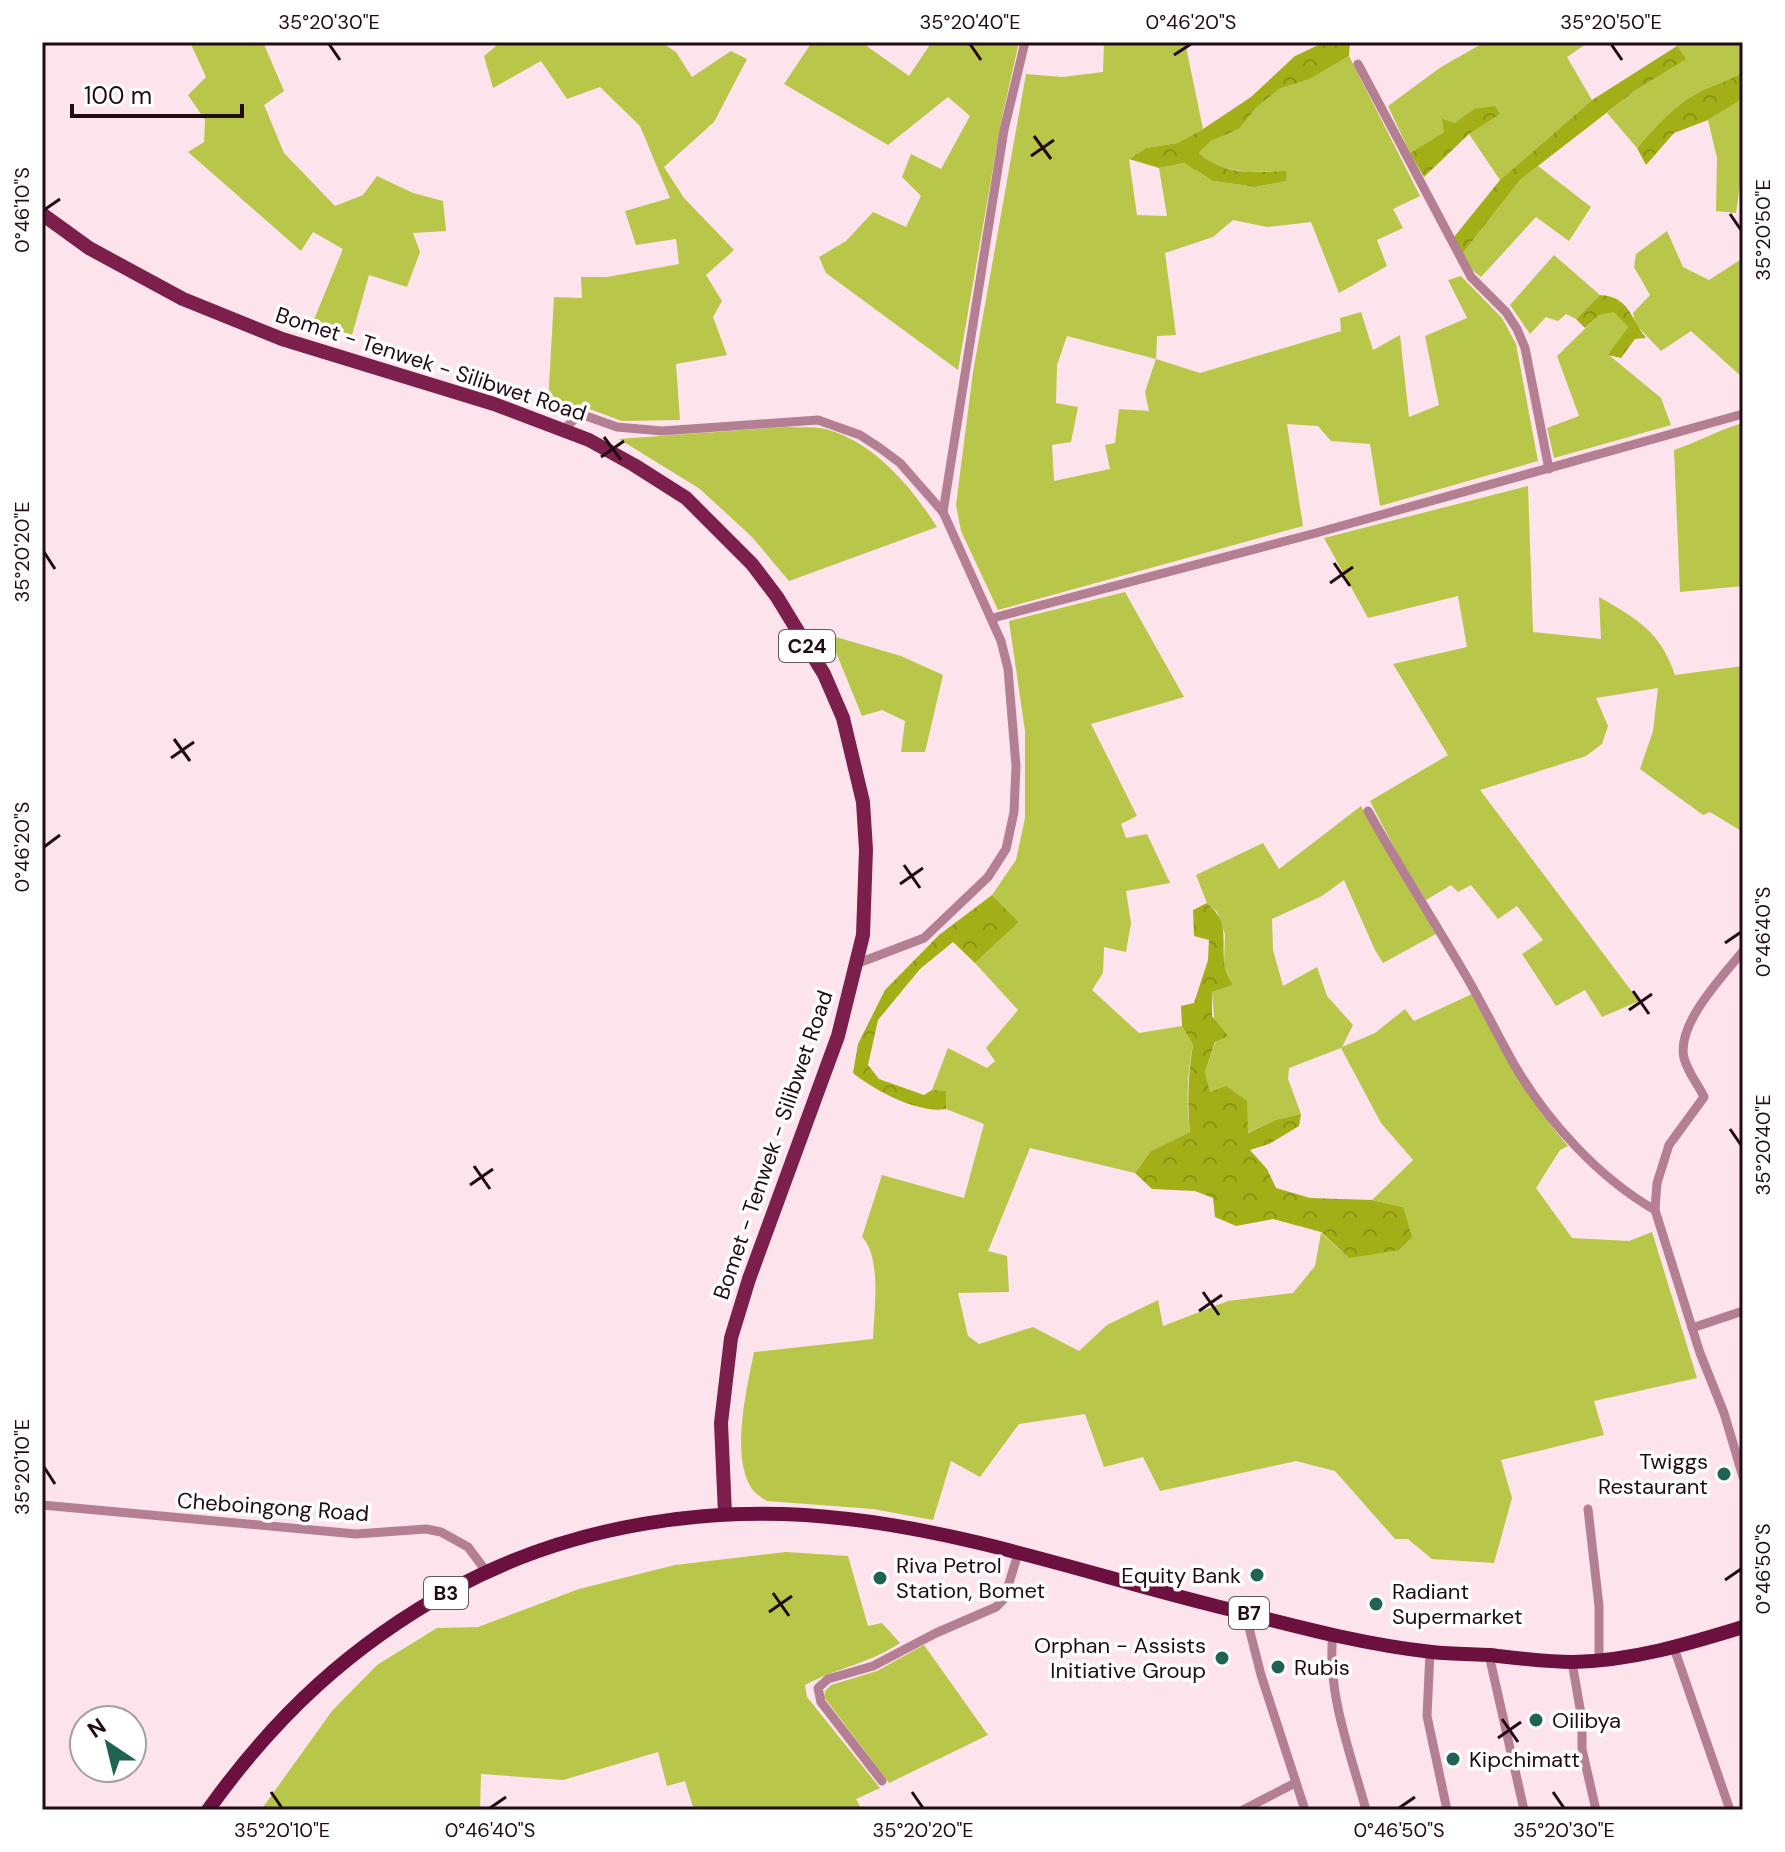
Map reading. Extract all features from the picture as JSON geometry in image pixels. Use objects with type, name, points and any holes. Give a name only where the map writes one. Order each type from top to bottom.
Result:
[{"type":"highway","name":"B3","points":[[208,1810],[244,1760],[303,1697],[390,1628],[486,1571],[572,1540],[644,1524],[725,1514],[758,1514]]},
{"type":"highway","name":"B7","points":[[758,1514],[848,1519],[894,1526],[1333,1633],[1430,1652],[1572,1662],[1599,1660],[1674,1648],[1743,1627]]},
{"type":"main road","name":"Bomet - Tenwek - Silibwet Road","points":[[42,214],[89,248],[183,299],[282,339],[467,395],[589,440],[686,498],[720,530],[767,583],[824,674],[843,718],[863,802],[866,850],[863,935],[838,1036],[749,1279],[731,1338],[721,1423],[725,1514]]},
{"type":"street","points":[[943,512],[1004,130],[1025,42]]},
{"type":"street","points":[[1358,64],[1471,277],[1506,312],[1517,329],[1525,348],[1549,469]]},
{"type":"street","points":[[993,618],[1743,414]]},
{"type":"street","points":[[563,430],[580,416],[617,427],[662,431],[818,420],[860,435],[880,448],[900,463],[943,512],[993,618],[1008,669],[1016,766],[1014,812],[1006,849],[988,877],[924,938],[856,964]]},
{"type":"street","points":[[1368,811],[1541,1105],[1609,1178],[1633,1198],[1655,1210]]},
{"type":"street","points":[[1743,951],[1705,1000],[1688,1029],[1684,1060],[1704,1097],[1669,1145],[1657,1183],[1655,1210],[1743,1477]]},
{"type":"street","points":[[1692,1328],[1743,1311]]},
{"type":"street","name":"Cheboingong Road","points":[[42,1505],[337,1532],[377,1534],[426,1529],[441,1532],[468,1547],[486,1571]]},
{"type":"street","points":[[1588,1509],[1599,1606],[1599,1660]]},
{"type":"street","points":[[882,1781],[821,1702],[818,1688],[828,1679],[873,1666],[936,1633],[996,1607],[1004,1599],[1018,1554]]},
{"type":"street","points":[[1245,1612],[1261,1675],[1305,1810]]},
{"type":"street","points":[[1333,1633],[1331,1664],[1336,1697],[1366,1810]]},
{"type":"street","points":[[1674,1648],[1730,1810]]},
{"type":"street","points":[[1430,1652],[1427,1716],[1447,1810]]},
{"type":"street","points":[[1489,1655],[1524,1810]]},
{"type":"street","points":[[1572,1662],[1582,1720],[1582,1749],[1596,1810]]},
{"type":"street","points":[[1243,1810],[1295,1783]]},
{"type":"green space","points":[[190,42],[263,42],[284,91],[264,105],[284,153],[335,206],[363,195],[377,176],[413,193],[443,201],[446,231],[413,233],[420,252],[407,287],[369,275],[352,335],[313,322],[343,249],[313,232],[301,251],[188,152],[204,142],[205,120],[188,95],[206,77]]},
{"type":"green space","points":[[501,42],[661,42],[676,52],[692,77],[731,51],[747,59],[714,122],[664,167],[684,198],[734,250],[706,275],[722,301],[713,317],[727,355],[676,364],[680,420],[622,421],[587,408],[568,413],[548,404],[554,297],[582,298],[581,277],[607,277],[679,264],[676,239],[636,245],[625,211],[670,198],[640,126],[600,87],[567,99],[541,61],[493,88],[484,56]]},
{"type":"green space","points":[[812,42],[861,42],[909,76],[929,46],[924,42],[1019,42],[1001,122],[958,370],[826,273],[819,257],[846,241],[873,212],[906,227],[921,196],[902,177],[911,154],[941,169],[970,116],[948,97],[888,145],[784,84]]},
{"type":"green space","points":[[1104,42],[1185,42],[1203,129],[1177,143],[1146,148],[1129,159],[1137,215],[1167,216],[1159,168],[1184,163],[1213,181],[1256,187],[1285,181],[1286,171],[1248,172],[1214,166],[1199,153],[1211,141],[1239,129],[1257,107],[1279,89],[1310,79],[1349,56],[1420,196],[1393,209],[1403,228],[1377,240],[1387,266],[1339,293],[1311,222],[1267,227],[1233,220],[1213,237],[1165,253],[1176,335],[1157,336],[1156,359],[1200,373],[1341,331],[1340,318],[1361,312],[1373,350],[1400,335],[1409,417],[1439,405],[1425,336],[1467,318],[1448,280],[1461,276],[1502,318],[1516,344],[1538,461],[1380,506],[1370,444],[1331,441],[1318,426],[1287,424],[1303,526],[998,610],[961,531],[956,505],[973,372],[1026,74],[1062,77],[1103,72]],"holes":[[[1067,336],[1156,359],[1145,392],[1149,411],[1119,409],[1115,443],[1105,445],[1110,469],[1054,481],[1052,445],[1071,442],[1078,407],[1056,403],[1057,365]]]},
{"type":"green space","points":[[1325,42],[1350,42],[1349,56],[1310,79],[1279,89],[1257,107],[1239,129],[1211,141],[1199,153],[1229,169],[1286,171],[1286,181],[1256,187],[1213,181],[1184,163],[1159,168],[1129,159],[1146,148],[1177,143],[1203,129],[1251,97],[1295,56]]},
{"type":"green space","points":[[1485,42],[1589,42],[1567,57],[1592,100],[1500,180],[1469,134],[1499,114],[1474,109],[1410,153],[1388,106],[1441,67]]},
{"type":"green space","points":[[1674,42],[1743,42],[1743,72],[1684,101],[1637,148],[1607,113],[1636,90],[1685,59]]},
{"type":"green space","points":[[1677,46],[1686,59],[1636,90],[1521,179],[1462,254],[1454,237],[1500,180],[1592,100]]},
{"type":"green space","points":[[1743,72],[1743,139],[1740,100],[1708,120],[1674,133],[1646,165],[1637,148],[1667,115],[1693,95]]},
{"type":"green space","points":[[1741,99],[1743,165],[1736,213],[1716,211],[1717,158],[1708,120]]},
{"type":"green space","points":[[1495,106],[1500,114],[1469,134],[1424,177],[1410,153],[1444,132],[1442,119],[1455,123],[1474,109]]},
{"type":"green space","points":[[1538,166],[1591,207],[1569,241],[1536,217],[1481,277],[1472,270],[1462,254],[1521,179]]},
{"type":"green space","points":[[1667,231],[1683,267],[1709,280],[1743,258],[1743,378],[1691,331],[1661,351],[1636,325],[1633,313],[1650,295],[1634,267],[1636,254]]},
{"type":"green space","points":[[1554,255],[1600,295],[1576,319],[1566,314],[1558,321],[1546,317],[1530,334],[1510,305]]},
{"type":"green space","points":[[1600,295],[1624,304],[1646,338],[1635,339],[1621,358],[1608,355],[1628,327],[1614,312],[1599,315],[1585,328],[1576,319]]},
{"type":"green space","points":[[1614,311],[1628,327],[1609,355],[1661,398],[1671,425],[1554,458],[1547,428],[1579,416],[1557,356],[1599,315]]},
{"type":"green space","points":[[1743,423],[1743,586],[1680,592],[1674,450]]},
{"type":"green space","points":[[786,427],[824,429],[862,446],[904,483],[937,527],[789,581],[752,537],[700,489],[619,439]]},
{"type":"green space","points":[[1528,486],[1533,632],[1601,639],[1599,597],[1646,628],[1662,647],[1675,675],[1743,666],[1743,832],[1710,812],[1703,815],[1640,769],[1653,731],[1658,688],[1596,698],[1608,726],[1602,744],[1586,756],[1480,790],[1639,1001],[1602,1017],[1585,990],[1556,1006],[1522,954],[1543,940],[1517,906],[1498,919],[1471,885],[1458,892],[1451,885],[1426,900],[1398,855],[1370,801],[1448,755],[1393,664],[1467,647],[1458,596],[1368,618],[1324,538]]},
{"type":"green space","points":[[1125,592],[1184,697],[1091,724],[1137,816],[1121,824],[1126,838],[1147,834],[1170,883],[1126,891],[1131,923],[1126,952],[1104,947],[1103,973],[1092,990],[1139,1033],[1182,1026],[1193,1045],[1188,1088],[1190,1132],[1151,1151],[1135,1173],[1030,1148],[988,1251],[1007,1256],[1009,1292],[958,1293],[968,1336],[979,1344],[1033,1327],[1079,1351],[1107,1325],[1158,1300],[1163,1326],[1228,1301],[1293,1293],[1315,1266],[1321,1233],[1349,1258],[1403,1207],[1372,1200],[1413,1160],[1381,1123],[1341,1048],[1289,1068],[1288,1079],[1301,1114],[1275,1120],[1247,1133],[1210,1092],[1205,1072],[1216,1041],[1212,992],[1233,985],[1224,965],[1225,934],[1217,912],[1207,903],[1196,875],[1263,843],[1279,869],[1361,806],[1436,934],[1383,963],[1344,880],[1322,896],[1272,919],[1273,950],[1283,986],[1317,967],[1327,996],[1353,1025],[1342,1047],[1375,1033],[1405,1009],[1414,1021],[1472,994],[1527,1092],[1568,1146],[1560,1150],[1536,1188],[1572,1238],[1629,1241],[1652,1232],[1697,1378],[1594,1401],[1604,1435],[1501,1460],[1512,1498],[1494,1563],[1432,1559],[1408,1539],[1395,1539],[1335,1471],[1296,1461],[1160,1491],[1143,1457],[1104,1467],[1085,1414],[1019,1424],[980,1477],[951,1461],[933,1520],[873,1509],[767,1501],[752,1489],[745,1475],[742,1422],[754,1352],[873,1339],[875,1271],[862,1237],[882,1175],[964,1198],[984,1124],[946,1109],[946,1092],[932,1090],[948,1048],[987,1068],[995,1061],[986,1048],[1018,1010],[975,963],[1019,922],[992,895],[1016,860],[1025,818],[1025,731],[1009,621]]},
{"type":"green space","points":[[829,635],[901,656],[943,675],[925,752],[901,752],[905,721],[882,710],[862,716]]},
{"type":"green space","points":[[992,895],[1019,922],[975,963],[953,942],[920,969],[878,1020],[868,1065],[879,1079],[924,1095],[932,1090],[946,1091],[946,1109],[935,1110],[910,1104],[862,1080],[853,1073],[858,1044],[885,990],[939,935]]},
{"type":"green space","points":[[1207,903],[1222,923],[1224,964],[1233,985],[1212,992],[1212,1016],[1228,1036],[1215,1042],[1205,1072],[1210,1092],[1226,1086],[1247,1101],[1248,1133],[1275,1120],[1301,1114],[1299,1126],[1269,1144],[1250,1150],[1267,1169],[1276,1188],[1310,1198],[1372,1200],[1403,1207],[1412,1237],[1399,1250],[1349,1258],[1321,1232],[1273,1219],[1236,1226],[1215,1217],[1213,1198],[1195,1191],[1152,1189],[1135,1173],[1151,1151],[1190,1132],[1188,1088],[1193,1045],[1182,1026],[1181,1006],[1194,1003],[1208,960],[1209,940],[1194,936],[1193,910]]},
{"type":"green space","points":[[786,1552],[848,1556],[868,1626],[882,1623],[900,1643],[877,1656],[805,1685],[807,1697],[880,1788],[856,1799],[862,1810],[694,1810],[685,1781],[667,1786],[658,1752],[563,1780],[481,1774],[480,1810],[261,1810],[332,1711],[377,1665],[437,1628],[478,1627],[579,1589],[675,1565]]},
{"type":"green space","points":[[924,1645],[988,1735],[889,1783],[824,1697],[825,1691],[831,1685],[877,1671]]},
{"type":"place","name":"Twiggs Restaurant","points":[[1724,1474]]},
{"type":"place","name":"Equity Bank","points":[[1257,1575]]},
{"type":"place","name":"Riva Petrol Station, Bomet","points":[[880,1578]]},
{"type":"place","name":"Radiant Supermarket","points":[[1376,1604]]},
{"type":"place","name":"Orphan - Assists Initiative Group","points":[[1222,1658]]},
{"type":"place","name":"Rubis","points":[[1278,1667]]},
{"type":"place","name":"Oilibya","points":[[1536,1720]]},
{"type":"place","name":"Kipchimatt","points":[[1453,1759]]}]
